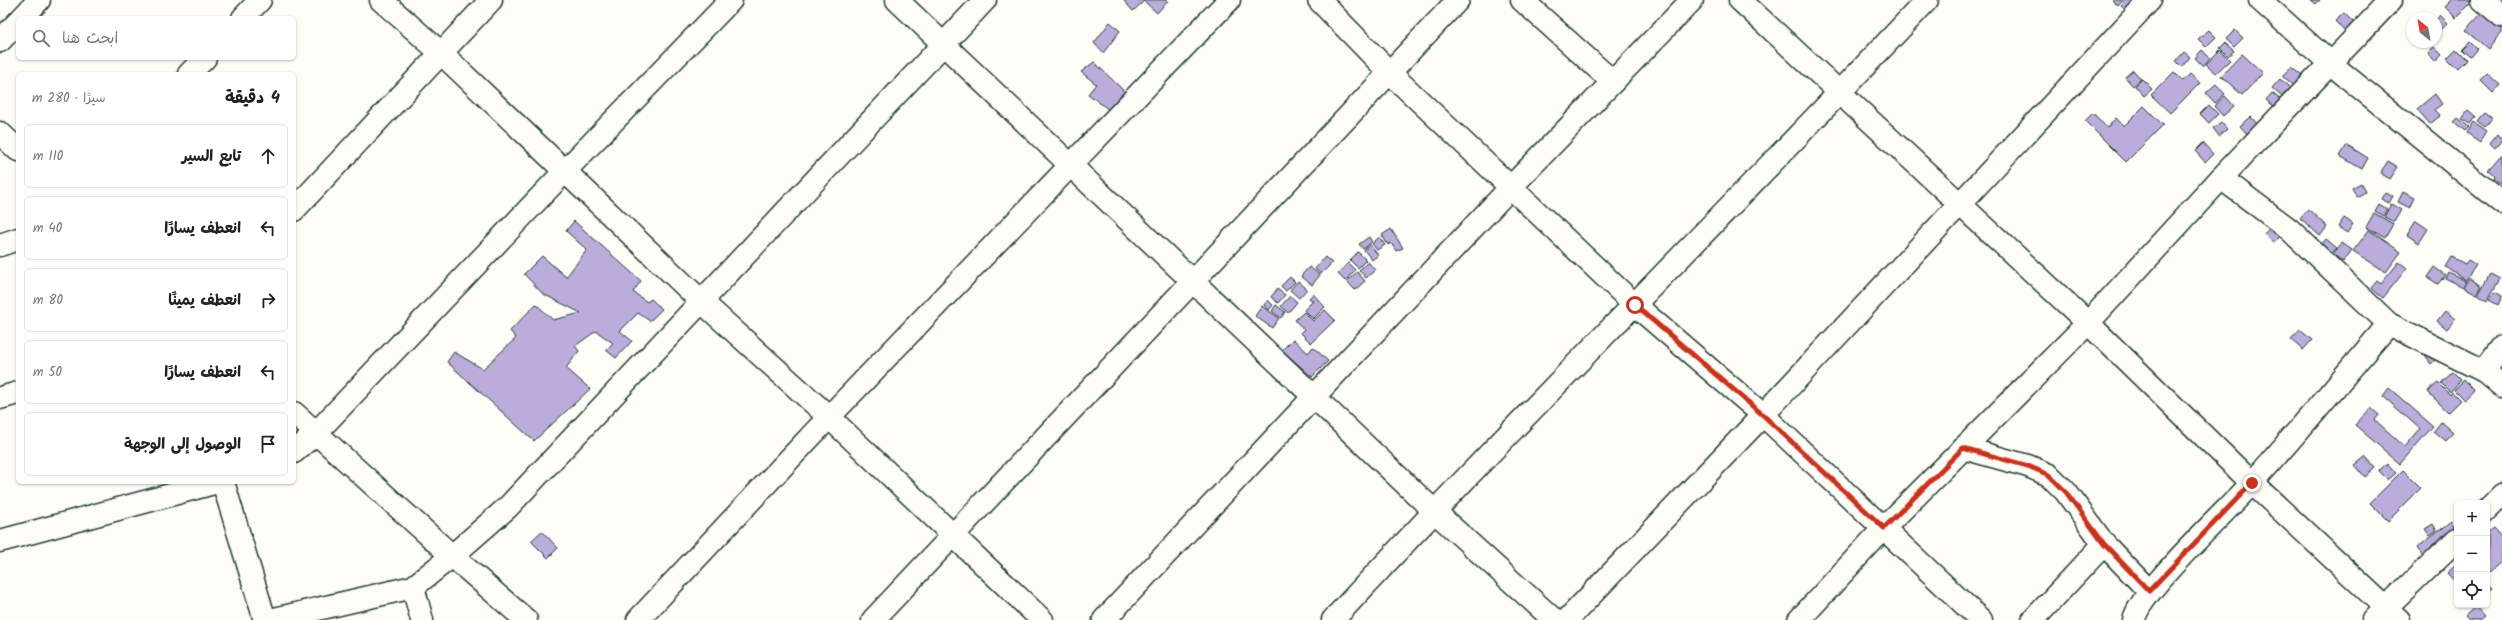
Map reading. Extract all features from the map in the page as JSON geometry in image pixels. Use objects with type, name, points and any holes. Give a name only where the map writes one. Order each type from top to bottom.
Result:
[{"type":"street","points":[[24,16],[39,0]]},
{"type":"street","points":[[245,16],[260,0]]},
{"type":"street","points":[[381,0],[441,53],[701,301],[829,417],[954,534],[1042,620]]},
{"type":"street","points":[[296,208],[491,0]]},
{"type":"street","points":[[296,450],[315,434],[564,171],[731,0]]},
{"type":"street","points":[[897,0],[1071,167],[1194,280],[1434,510],[1554,620]]},
{"type":"street","points":[[270,620],[413,587],[452,556],[508,507],[985,0]]},
{"type":"street","points":[[638,620],[829,417],[1071,167],[1229,0]]},
{"type":"street","points":[[1319,0],[1390,72],[1635,305],[1763,415],[1981,620]]},
{"type":"street","points":[[873,620],[1458,0]]},
{"type":"street","points":[[1522,0],[1613,82]]},
{"type":"street","points":[[1104,620],[1511,187],[1692,0]]},
{"type":"street","points":[[1740,0],[1839,94],[2088,323],[2387,616],[2454,542]]},
{"type":"street","points":[[1334,620],[1434,510],[1839,94],[1927,0]]},
{"type":"street","points":[[1567,620],[1763,415],[2150,0]]},
{"type":"street","points":[[2260,0],[2331,64],[2502,203]]},
{"type":"street","points":[[1799,620],[1884,528],[2088,323],[2220,178],[2391,0]]},
{"type":"street","points":[[2483,0],[2502,16]]},
{"type":"street","points":[[0,41],[16,24]]},
{"type":"street","points":[[191,72],[203,60]]},
{"type":"street","points":[[0,133],[16,148]]},
{"type":"street","points":[[2220,178],[2289,229],[2389,324],[2484,371],[2502,386]]},
{"type":"street","points":[[0,245],[16,240]]},
{"type":"street","points":[[2134,620],[2134,615],[2149,591],[2252,483],[2389,324]]},
{"type":"street","points":[[2484,371],[2502,347]]},
{"type":"street","points":[[0,398],[16,394]]},
{"type":"street","points":[[296,415],[315,434],[526,620]]},
{"type":"street","points":[[1963,448],[2028,466],[2049,475],[2066,492],[2104,544],[2149,591]]},
{"type":"street","points":[[0,541],[211,484]]},
{"type":"street","points":[[224,484],[264,620]]},
{"type":"street","points":[[2490,507],[2502,495]]},
{"type":"street","points":[[2033,620],[2104,544]]},
{"type":"street","points":[[413,587],[422,620]]},
{"type":"building","points":[[1125,0],[1168,1],[1157,13],[1144,1],[1133,11],[1124,1]]},
{"type":"building","points":[[2112,0],[2123,0],[2118,6]]},
{"type":"building","points":[[2126,0],[2132,0],[2136,4],[2128,12],[2121,6]]},
{"type":"building","points":[[2311,0],[2320,0],[2316,4]]},
{"type":"building","points":[[2452,0],[2474,0],[2456,18],[2445,7]]},
{"type":"building","points":[[2484,11],[2502,27],[2502,33],[2488,49],[2466,30]]},
{"type":"building","points":[[2344,13],[2354,23],[2345,32],[2335,21]]},
{"type":"building","points":[[2442,17],[2448,23],[2442,29]]},
{"type":"building","points":[[1110,22],[1120,31],[1103,53],[1094,43]]},
{"type":"building","points":[[2209,30],[2216,37],[2206,47],[2198,39]]},
{"type":"building","points":[[2235,30],[2243,38],[2234,47],[2226,39]]},
{"type":"building","points":[[2470,42],[2477,49],[2470,57],[2462,50]]},
{"type":"building","points":[[2225,43],[2234,51],[2228,56],[2220,48]]},
{"type":"building","points":[[2433,48],[2435,48],[2442,55],[2435,62],[2428,54]]},
{"type":"building","points":[[2456,49],[2467,60],[2458,69],[2447,58]]},
{"type":"building","points":[[2202,50],[2210,58],[2203,66],[2195,58]]},
{"type":"building","points":[[2220,50],[2230,60],[2216,73],[2206,64]]},
{"type":"building","points":[[2184,52],[2190,57],[2182,67],[2176,61]]},
{"type":"building","points":[[2242,54],[2263,73],[2242,95],[2221,76]]},
{"type":"building","points":[[1094,62],[1125,92],[1109,110],[1088,94],[1096,84],[1081,72]]},
{"type":"building","points":[[2291,67],[2302,76],[2293,86],[2282,76]]},
{"type":"building","points":[[2133,70],[2141,79],[2133,86],[2125,77]]},
{"type":"building","points":[[2174,72],[2183,81],[2190,74],[2200,83],[2170,113],[2151,95]]},
{"type":"building","points":[[2487,73],[2500,85],[2493,93],[2480,80]]},
{"type":"building","points":[[2142,79],[2152,89],[2144,96],[2135,86]]},
{"type":"building","points":[[2280,79],[2290,88],[2282,97],[2272,88]]},
{"type":"building","points":[[2216,84],[2225,94],[2215,103],[2206,93]]},
{"type":"building","points":[[2272,93],[2281,100],[2275,107],[2266,100]]},
{"type":"building","points":[[2435,94],[2442,104],[2434,110],[2440,116],[2430,124],[2417,109]]},
{"type":"building","points":[[2225,96],[2234,106],[2223,116],[2214,106]]},
{"type":"building","points":[[2209,105],[2218,114],[2209,123],[2200,114]]},
{"type":"building","points":[[2144,106],[2163,125],[2126,162],[2085,121],[2093,113],[2107,128],[2116,118],[2124,126]]},
{"type":"building","points":[[2468,111],[2475,117],[2470,124],[2462,119]]},
{"type":"building","points":[[2484,112],[2492,118],[2485,127],[2477,121]]},
{"type":"building","points":[[2251,117],[2258,125],[2248,135],[2240,126]]},
{"type":"building","points":[[2458,118],[2469,127],[2465,131],[2454,122]]},
{"type":"building","points":[[2221,122],[2227,129],[2219,136],[2213,128]]},
{"type":"building","points":[[2474,122],[2487,131],[2480,142],[2467,133]]},
{"type":"building","points":[[2497,134],[2502,140],[2495,148],[2490,143]]},
{"type":"building","points":[[2203,143],[2213,154],[2205,162],[2195,151]]},
{"type":"building","points":[[2347,145],[2368,158],[2362,169],[2340,156]]},
{"type":"building","points":[[2501,155],[2502,185],[2493,179],[2495,176],[2488,170]]},
{"type":"building","points":[[2388,161],[2398,167],[2390,179],[2380,173]]},
{"type":"building","points":[[2361,183],[2365,192],[2357,197],[2352,188]]},
{"type":"building","points":[[2385,192],[2393,196],[2389,203],[2381,199]]},
{"type":"building","points":[[2403,192],[2415,198],[2410,208],[2398,202]]},
{"type":"building","points":[[2379,204],[2387,209],[2383,216],[2375,211]]},
{"type":"building","points":[[2391,204],[2401,210],[2394,222],[2384,217]]},
{"type":"building","points":[[2308,209],[2327,227],[2320,236],[2300,218]]},
{"type":"building","points":[[2374,213],[2393,224],[2385,238],[2366,227]]},
{"type":"building","points":[[2344,218],[2353,224],[2347,233],[2338,227]]},
{"type":"building","points":[[574,221],[641,281],[633,292],[647,302],[651,299],[662,309],[650,321],[638,313],[620,331],[632,341],[616,358],[606,350],[613,343],[596,331],[575,346],[579,351],[566,368],[590,389],[534,441],[447,362],[454,352],[483,369],[516,338],[510,331],[536,304],[553,320],[581,313],[543,294],[524,274],[542,256],[566,277],[587,250],[566,231]]},
{"type":"building","points":[[2416,221],[2428,229],[2419,243],[2407,235]]},
{"type":"building","points":[[2275,222],[2285,232],[2273,243],[2264,234]]},
{"type":"building","points":[[1391,229],[1403,248],[1396,251],[1391,243],[1388,245],[1382,235]]},
{"type":"building","points":[[2369,230],[2401,252],[2386,272],[2353,251]]},
{"type":"building","points":[[1369,237],[1372,242],[1363,249],[1359,244]]},
{"type":"building","points":[[1379,237],[1385,245],[1377,250],[1372,244]]},
{"type":"building","points":[[2326,239],[2337,248],[2330,255],[2320,246]]},
{"type":"building","points":[[2342,243],[2352,250],[2343,262],[2333,254]]},
{"type":"building","points":[[1370,245],[1378,255],[1372,260],[1364,250]]},
{"type":"building","points":[[1358,252],[1366,260],[1358,268],[1350,260]]},
{"type":"building","points":[[1325,257],[1332,263],[1321,274],[1315,269]]},
{"type":"building","points":[[2452,257],[2465,264],[2468,260],[2476,265],[2466,280],[2446,267]]},
{"type":"building","points":[[1368,262],[1375,270],[1366,278],[1359,270]]},
{"type":"building","points":[[2399,262],[2407,268],[2383,298],[2371,288],[2377,281],[2381,284]]},
{"type":"building","points":[[1348,263],[1355,270],[1345,281],[1338,274]]},
{"type":"building","points":[[1309,267],[1320,275],[1312,285],[1301,276]]},
{"type":"building","points":[[2434,267],[2445,275],[2438,284],[2427,277]]},
{"type":"building","points":[[1357,272],[1365,281],[1355,290],[1347,281]]},
{"type":"building","points":[[2448,272],[2466,281],[2463,287],[2445,278]]},
{"type":"building","points":[[2490,274],[2500,279],[2487,301],[2478,295]]},
{"type":"building","points":[[1290,277],[1295,282],[1286,291],[1281,286]]},
{"type":"building","points":[[2469,278],[2482,286],[2477,294],[2464,287]]},
{"type":"building","points":[[1298,281],[1307,289],[1299,298],[1290,290]]},
{"type":"building","points":[[1277,289],[1285,295],[1278,303],[1271,297]]},
{"type":"building","points":[[2495,292],[2502,296],[2498,305],[2489,300]]},
{"type":"building","points":[[1313,294],[1325,307],[1313,319],[1304,310],[1313,301],[1309,298]]},
{"type":"building","points":[[1290,296],[1297,302],[1288,313],[1281,306]]},
{"type":"building","points":[[1268,300],[1273,305],[1269,310],[1264,305]]},
{"type":"building","points":[[1276,305],[1285,312],[1281,318],[1272,311]]},
{"type":"building","points":[[1262,306],[1279,318],[1272,328],[1255,316]]},
{"type":"building","points":[[1325,310],[1335,320],[1311,343],[1301,333],[1304,330],[1295,320],[1304,312],[1313,321]]},
{"type":"building","points":[[2445,311],[2455,319],[2447,329],[2437,321]]},
{"type":"building","points":[[2300,330],[2312,340],[2303,350],[2291,340]]},
{"type":"building","points":[[1293,339],[1308,353],[1313,347],[1328,361],[1312,377],[1282,350]]},
{"type":"building","points":[[2430,349],[2437,358],[2431,364],[2423,354]]},
{"type":"building","points":[[2453,372],[2461,380],[2450,392],[2441,383]]},
{"type":"building","points":[[2464,380],[2474,390],[2464,400],[2454,390]]},
{"type":"building","points":[[2438,383],[2450,395],[2452,392],[2460,400],[2448,412],[2428,392]]},
{"type":"building","points":[[2389,388],[2433,426],[2400,464],[2355,425],[2371,408],[2379,415],[2375,420],[2405,447],[2420,429],[2383,396]]},
{"type":"building","points":[[2441,422],[2453,433],[2446,441],[2434,431]]},
{"type":"building","points":[[2365,457],[2375,468],[2365,477],[2355,465]]},
{"type":"building","points":[[2387,463],[2396,473],[2388,480],[2379,471]]},
{"type":"building","points":[[2403,470],[2421,488],[2388,521],[2370,503]]},
{"type":"building","points":[[2452,521],[2454,525],[2454,532],[2423,556],[2417,548]]},
{"type":"building","points":[[2433,524],[2437,531],[2430,536],[2425,529]]},
{"type":"building","points":[[2493,528],[2502,538],[2502,561],[2490,571],[2490,536],[2490,530]]},
{"type":"building","points":[[542,531],[558,548],[548,558],[531,541]]},
{"type":"building","points":[[2454,567],[2454,581],[2447,573]]},
{"type":"building","points":[[2474,608],[2478,608],[2485,616],[2480,620],[2469,620],[2465,616]]},
{"type":"route","points":[[1635,305],[1763,415],[1884,528],[1963,448],[2009,462],[2028,466],[2049,475],[2066,492],[2104,544],[2149,591],[2252,483]]}]
